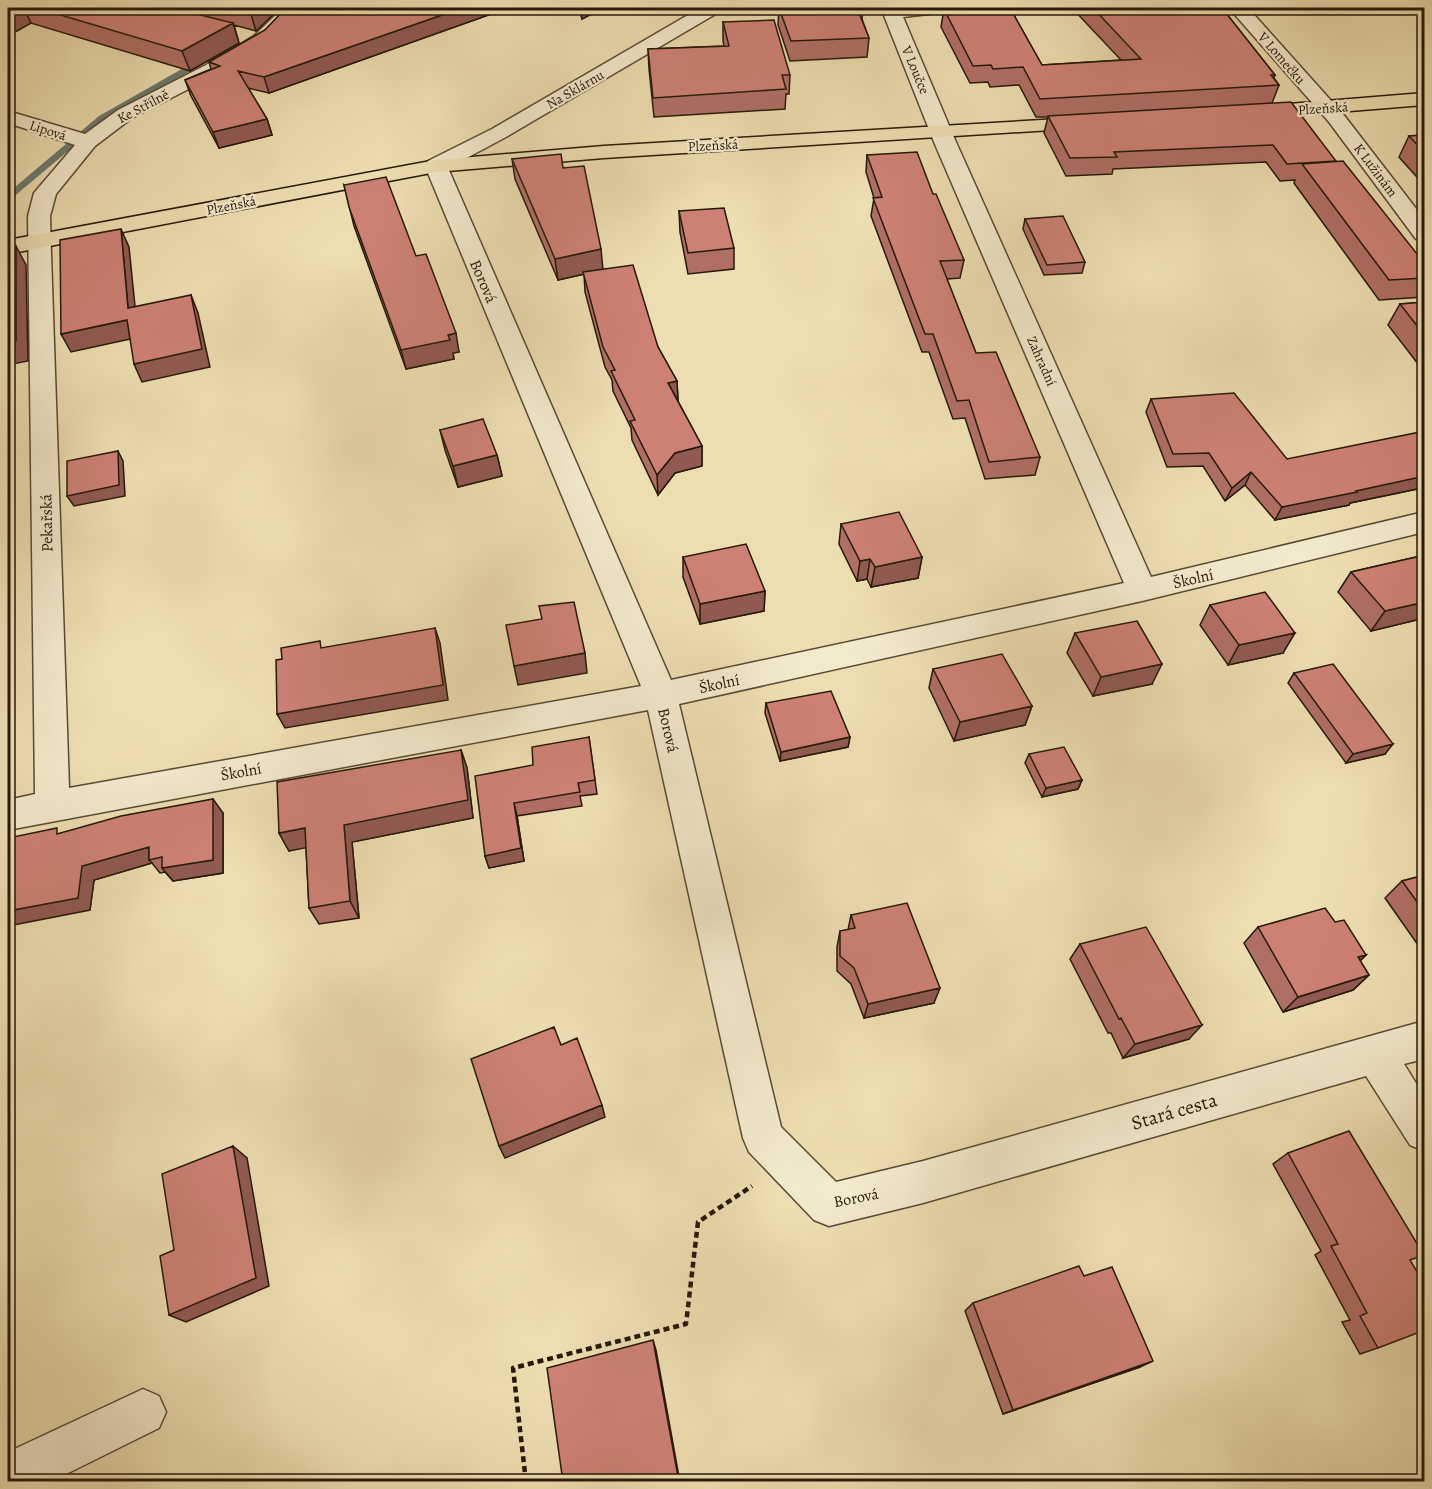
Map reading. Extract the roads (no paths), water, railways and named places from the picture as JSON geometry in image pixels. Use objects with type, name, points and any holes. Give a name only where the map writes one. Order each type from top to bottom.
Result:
[{"type":"main road","name":"Plzeňská","points":[[1233,114],[1425,99]]},
{"type":"main road","name":"Plzeňská","points":[[8,247],[436,166],[604,152],[1117,121]]},
{"type":"street","name":"Ke Střílně","points":[[40,241],[39,216],[45,192],[88,142],[125,114],[213,69],[261,40],[293,8]]},
{"type":"street","name":"Na Sklárnu","points":[[436,166],[499,133],[712,8]]},
{"type":"street","points":[[891,10],[939,8]]},
{"type":"street","name":"V Lomečku","points":[[1238,8],[1326,108]]},
{"type":"street","name":"V Loučce","points":[[891,10],[942,132]]},
{"type":"street","points":[[239,35],[261,40]]},
{"type":"street","name":"K Lužinám","points":[[1326,108],[1425,234]]},
{"type":"street","name":"Lipová","points":[[8,117],[88,142]]},
{"type":"street","name":"Zahradní","points":[[942,132],[1142,590]]},
{"type":"street","name":"Borová","points":[[436,166],[662,695],[763,1138],[829,1205],[923,1182]]},
{"type":"street","name":"Pekařská","points":[[40,241],[52,805]]},
{"type":"street","name":"Školní","points":[[8,815],[52,805],[662,695],[1142,590],[1425,522]]},
{"type":"street","name":"Stará cesta","points":[[923,1182],[1425,1040]]},
{"type":"street","points":[[1375,1055],[1425,1131]]},
{"type":"street","points":[[8,1477],[143,1412]]},
{"type":"waterway","points":[[8,197],[102,118],[213,55],[242,49]]}]
